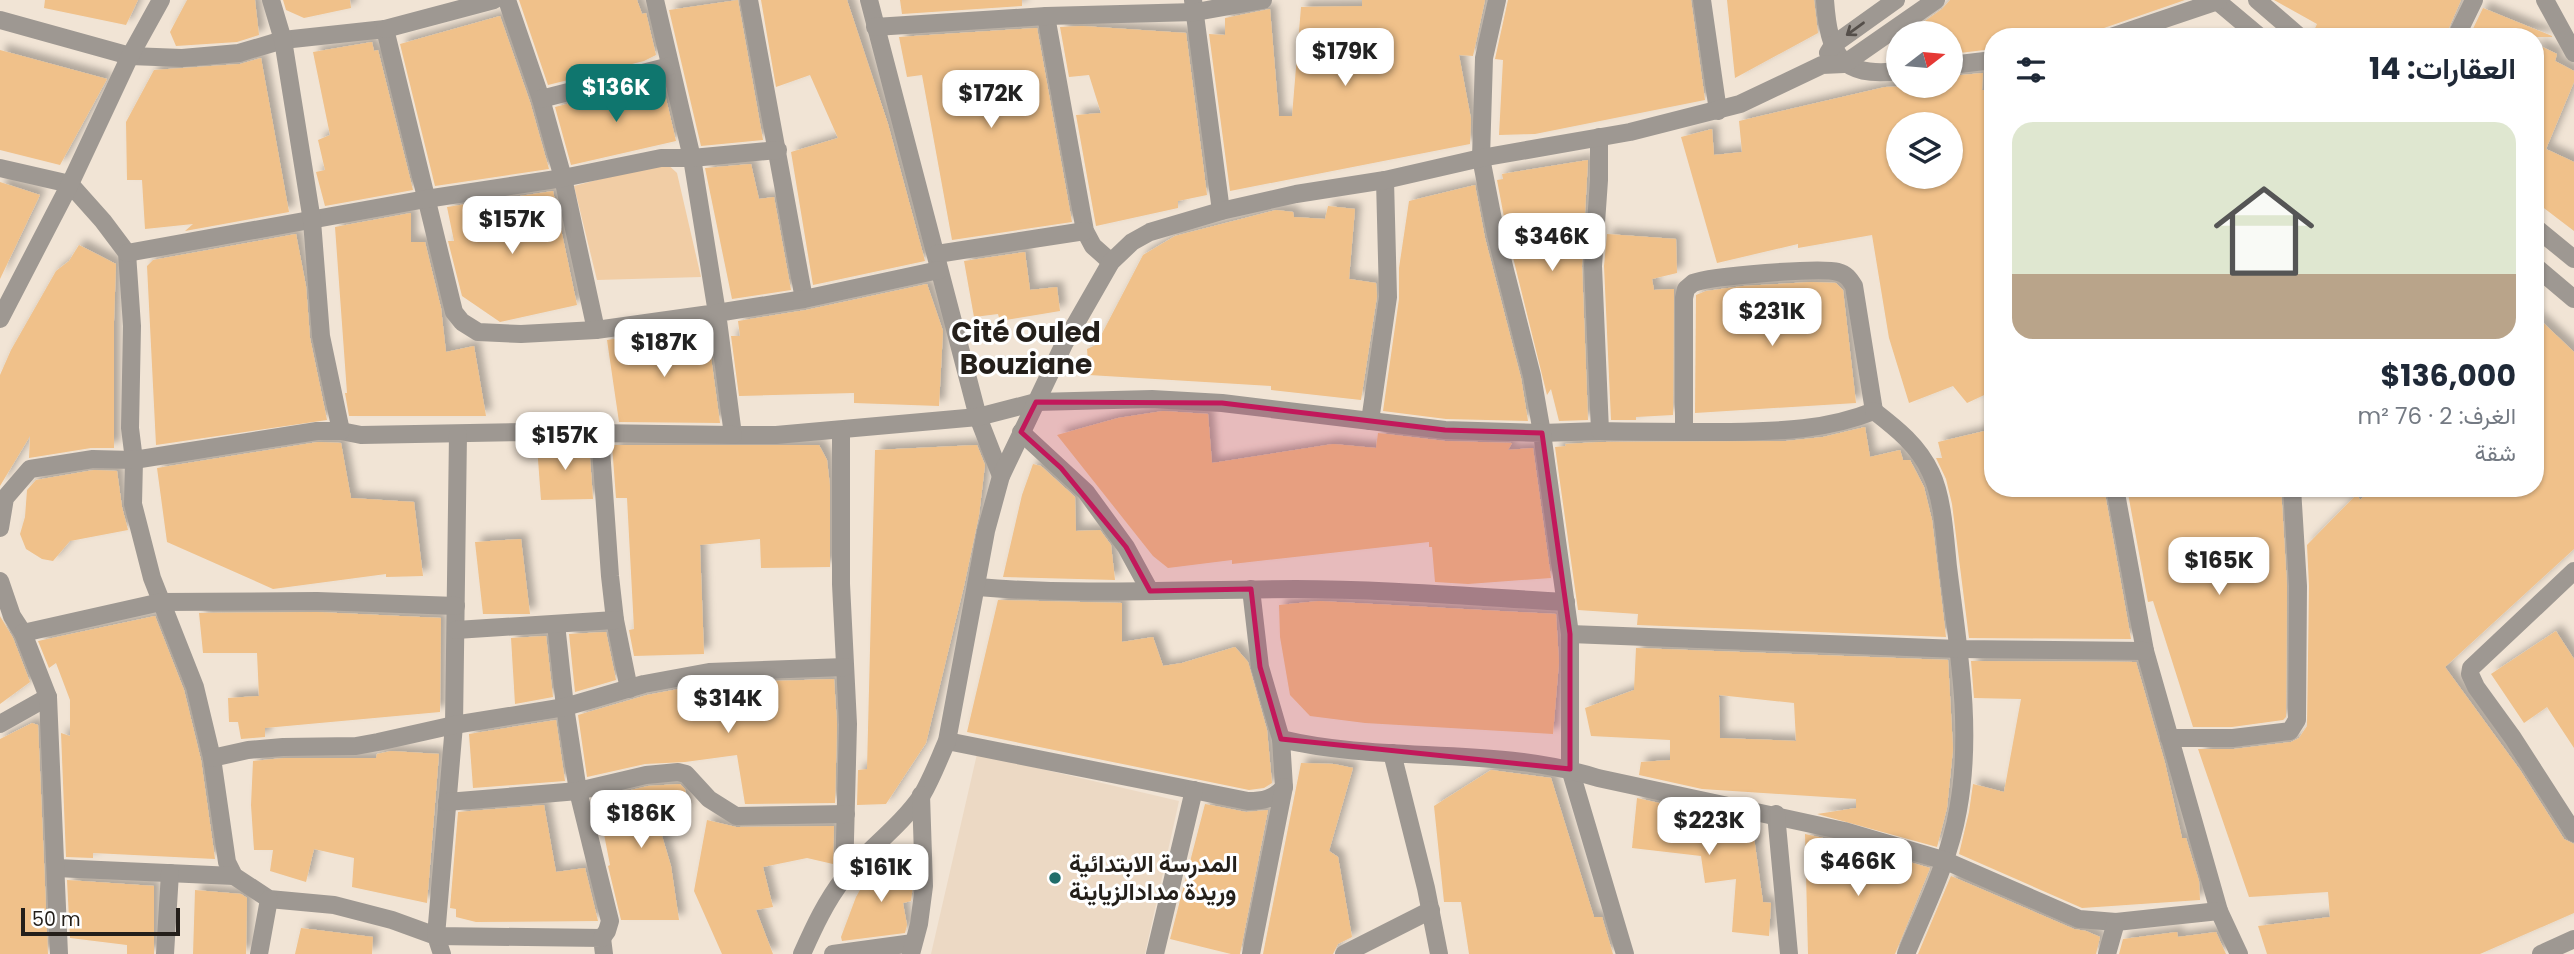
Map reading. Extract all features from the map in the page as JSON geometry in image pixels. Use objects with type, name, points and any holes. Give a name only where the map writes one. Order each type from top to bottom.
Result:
[{"type":"street","points":[[0,319],[70,184],[130,56],[161,0]]},
{"type":"street","points":[[271,0],[283,40],[312,220],[321,336],[341,431]]},
{"type":"street","points":[[0,20],[130,56],[182,58],[239,53],[283,40],[385,29],[494,0]]},
{"type":"street","points":[[507,0],[541,99],[563,178],[596,330]]},
{"type":"street","points":[[655,0],[692,158],[733,435]]},
{"type":"street","points":[[750,0],[804,299]]},
{"type":"street","points":[[869,0],[978,417],[1001,476]]},
{"type":"street","points":[[875,27],[1263,0]]},
{"type":"street","points":[[1497,0],[1485,58],[1481,158],[1496,235],[1532,376],[1542,433],[1570,634],[1570,769],[1625,954]]},
{"type":"street","points":[[1702,0],[1718,111]]},
{"type":"street","points":[[1825,0],[1833,45],[1844,64]]},
{"type":"street","points":[[1822,65],[1833,45],[1896,0]]},
{"type":"street","points":[[1844,64],[1936,0]]},
{"type":"street","points":[[2257,0],[2290,28]]},
{"type":"street","points":[[2460,28],[2474,0]]},
{"type":"street","points":[[2544,0],[2574,53]]},
{"type":"street","points":[[2138,28],[2217,1],[2249,28]]},
{"type":"street","points":[[1195,6],[1221,211]]},
{"type":"street","points":[[1046,16],[1085,231],[1093,246],[1111,262]]},
{"type":"street","points":[[385,29],[454,312],[469,328],[478,332],[521,334],[596,330],[804,299],[938,262],[1085,231]]},
{"type":"street","points":[[1964,63],[1984,61]]},
{"type":"street","points":[[802,954],[818,918],[844,878],[891,832],[921,795],[947,741],[978,587],[986,531],[1001,476],[1064,344],[1111,262],[1132,242],[1150,232],[1221,211],[1296,194],[1385,180],[1718,111],[1740,104],[1822,65],[1844,64],[1862,72],[1886,71]]},
{"type":"street","points":[[541,99],[670,66]]},
{"type":"street","points":[[1600,137],[1593,266],[1600,431]]},
{"type":"street","points":[[127,253],[426,199],[563,178],[662,158],[778,150]]},
{"type":"street","points":[[0,168],[70,184],[103,220],[127,253],[132,326],[130,428],[134,460],[133,504],[161,602],[195,687],[212,758],[227,862],[234,876],[269,899],[334,905],[392,920],[436,936],[603,946],[610,921],[578,791],[556,624]]},
{"type":"street","points":[[1370,421],[1388,297],[1385,180]]},
{"type":"street","points":[[2544,234],[2574,258]]},
{"type":"street","points":[[1684,432],[1686,289],[1700,281],[1831,270],[1847,276],[1854,286],[1874,411],[1900,431],[1932,474],[1942,521],[1965,720],[1959,807],[1946,861],[1906,954]]},
{"type":"street","points":[[2544,274],[2574,299]]},
{"type":"street","points":[[0,528],[5,498],[30,469],[93,459],[134,460],[317,431],[341,431],[361,435],[525,432],[600,435],[776,435],[978,417],[1036,402],[1152,399],[1200,401],[1445,430],[1542,433],[1795,431],[1857,418],[1874,411]]},
{"type":"street","points":[[841,430],[841,584],[848,724],[844,878]]},
{"type":"street","points":[[1021,432],[1086,492],[1126,547],[1150,592]]},
{"type":"street","points":[[442,954],[436,936],[454,725],[458,434]]},
{"type":"street","points":[[600,435],[615,620],[629,689]]},
{"type":"street","points":[[2117,497],[2145,651],[2219,911],[2239,954]]},
{"type":"street","points":[[2169,738],[2232,738],[2290,731],[2294,726],[2297,720],[2298,586],[2293,497]]},
{"type":"street","points":[[0,581],[12,616],[23,634],[48,696],[59,954]]},
{"type":"street","points":[[2571,583],[2471,668],[2470,674],[2574,833]]},
{"type":"street","points":[[978,587],[1150,592],[1342,589],[1566,603]]},
{"type":"street","points":[[1251,589],[1260,667],[1280,739],[1284,787],[1251,954]]},
{"type":"street","points":[[23,634],[161,602],[317,601],[456,606]]},
{"type":"street","points":[[456,630],[615,620]]},
{"type":"street","points":[[1570,634],[1958,649],[2145,651]]},
{"type":"street","points":[[212,758],[248,750],[283,747],[356,746],[454,725],[565,707],[644,684],[709,672],[845,667]]},
{"type":"street","points":[[0,724],[48,696]]},
{"type":"street","points":[[1280,739],[1311,746],[1509,759],[1570,769],[1598,778],[1819,823],[1946,861],[2079,919],[2116,922],[2219,911]]},
{"type":"street","points":[[947,741],[1259,801],[1277,795],[1284,787]]},
{"type":"street","points":[[1392,753],[1431,910],[1439,954]]},
{"type":"street","points":[[447,802],[578,791],[646,775],[678,772],[686,774],[709,799],[736,816],[846,814]]},
{"type":"street","points":[[1155,954],[1195,790]]},
{"type":"street","points":[[833,954],[912,948],[919,924],[923,886],[921,795]]},
{"type":"street","points":[[1776,814],[1789,954]]},
{"type":"street","points":[[56,868],[234,876]]},
{"type":"street","points":[[165,954],[170,873]]},
{"type":"street","points":[[259,954],[269,899]]},
{"type":"street","points":[[1344,954],[1431,910]]},
{"type":"street","points":[[2107,954],[2116,922]]},
{"type":"street","points":[[2541,954],[2574,939]]},
{"type":"highlighted area","points":[[1036,402],[1222,403],[1445,430],[1542,433],[1570,634],[1570,769],[1281,739],[1260,667],[1251,589],[1150,591],[1126,547],[1061,468],[1021,432]]},
{"type":"shaded area","points":[[665,162],[677,173],[701,277],[597,280],[574,186]]},
{"type":"shaded area","name":"المدرسة الابتدائية وريدة مدادالزياينة","points":[[977,754],[1179,801],[1145,954],[931,954]]},
{"type":"building","points":[[45,0],[138,0],[126,25],[44,8]]},
{"type":"building","points":[[187,0],[255,0],[259,35],[237,42],[176,46],[170,32]]},
{"type":"building","points":[[283,0],[350,0],[351,8],[304,18],[286,10]]},
{"type":"building","points":[[519,0],[637,0],[642,14],[646,13],[656,55],[644,61],[548,85]]},
{"type":"building","points":[[738,0],[763,140],[701,146],[669,10]]},
{"type":"building","points":[[761,0],[847,0],[888,124],[925,261],[813,285],[791,152],[838,138],[810,75],[776,87]]},
{"type":"building","points":[[900,0],[1022,0],[1022,6],[902,14]]},
{"type":"building","points":[[1362,0],[1485,0],[1473,56],[1459,55],[1471,119],[1470,144],[1230,191],[1209,34],[1225,35],[1225,18],[1270,9],[1279,116],[1292,116],[1301,7],[1362,6]]},
{"type":"building","points":[[1508,0],[1691,0],[1705,100],[1535,134],[1499,135],[1503,60],[1495,59]]},
{"type":"building","points":[[1727,0],[1814,0],[1818,33],[1735,78]]},
{"type":"building","points":[[1950,0],[2185,0],[2104,28],[1984,28],[1984,50],[1964,52],[1964,21],[1925,21]]},
{"type":"building","points":[[2274,0],[2461,0],[2449,28],[2315,28],[2317,24]]},
{"type":"building","points":[[2483,8],[2532,28],[2473,28]]},
{"type":"building","points":[[500,16],[530,102],[549,169],[435,186],[400,44]]},
{"type":"building","points":[[1060,27],[1186,33],[1207,195],[1178,201],[1178,208],[1096,226],[1076,115],[1101,113],[1089,75],[1069,77]]},
{"type":"building","points":[[1037,28],[1072,222],[952,240],[922,75],[907,77],[899,37]]},
{"type":"building","points":[[372,42],[374,51],[378,50],[413,190],[325,206],[316,172],[325,170],[318,140],[330,135],[313,52]]},
{"type":"building","points":[[2544,48],[2557,54],[2555,61],[2574,71],[2574,82],[2546,149],[2574,162],[2574,231],[2544,208]]},
{"type":"building","points":[[0,50],[107,79],[60,165],[0,150]]},
{"type":"building","points":[[261,58],[289,212],[185,231],[193,224],[145,229],[142,180],[127,180],[126,122],[154,70],[240,64]]},
{"type":"building","points":[[1983,73],[1984,395],[1967,403],[1953,386],[1909,403],[1889,338],[1872,235],[1798,248],[1798,244],[1717,263],[1681,137],[1712,129],[1714,155],[1742,152],[1739,121],[1885,87],[1886,98],[1964,98],[1964,75]]},
{"type":"building","points":[[650,83],[652,92],[664,90],[676,141],[571,165],[555,107]]},
{"type":"building","points":[[1588,160],[1582,266],[1588,420],[1559,421],[1551,389],[1547,395],[1507,233],[1497,180],[1503,179],[1502,174]]},
{"type":"building","points":[[751,164],[759,199],[774,197],[791,290],[732,299],[705,168]]},
{"type":"building","points":[[0,182],[40,195],[0,279]]},
{"type":"building","points":[[1475,185],[1485,238],[1521,378],[1528,421],[1446,419],[1383,411],[1399,299],[1399,268],[1409,201]]},
{"type":"building","points":[[553,191],[577,305],[500,322],[462,296],[448,241],[454,241],[447,207]]},
{"type":"building","points":[[1328,206],[1355,209],[1349,279],[1376,283],[1377,296],[1361,400],[1271,390],[1271,386],[1089,375],[1087,349],[1096,345],[1143,255],[1175,236],[1276,210],[1293,212],[1294,217],[1325,219]]},
{"type":"building","points":[[411,213],[411,242],[425,242],[441,308],[446,352],[474,346],[486,416],[349,416],[345,393],[335,227]]},
{"type":"building","points":[[296,234],[306,286],[310,338],[327,420],[156,445],[147,266],[153,260]]},
{"type":"building","points":[[1607,234],[1676,239],[1677,273],[1652,279],[1654,290],[1674,289],[1673,415],[1611,420],[1604,266]]},
{"type":"building","points":[[79,245],[116,264],[114,448],[91,448],[29,458],[30,436],[0,486],[0,375],[11,350],[56,271],[69,261]]},
{"type":"building","points":[[1025,252],[1030,290],[1057,287],[1060,311],[1000,321],[998,314],[974,317],[964,261]]},
{"type":"building","points":[[1836,283],[1843,290],[1856,403],[1695,413],[1696,295],[1743,286]]},
{"type":"building","points":[[927,284],[943,331],[939,406],[854,403],[854,393],[739,396],[731,336],[740,336],[738,321],[806,310]]},
{"type":"building","points":[[2544,324],[2574,352],[2574,549],[2445,667],[2520,770],[2564,839],[2574,844],[2574,913],[2480,954],[2267,954],[2258,926],[2330,917],[2328,892],[2249,897],[2198,749],[2234,749],[2291,742],[2299,738],[2307,726],[2307,545],[2354,497],[2360,500],[2363,497],[2544,497]]},
{"type":"building","points":[[647,334],[708,335],[720,423],[619,422],[607,340]]},
{"type":"building","points":[[1163,411],[1208,414],[1212,463],[1333,444],[1376,448],[1378,433],[1445,441],[1512,443],[1508,450],[1533,448],[1551,578],[1468,584],[1435,582],[1432,547],[1429,547],[1429,542],[1232,564],[1232,560],[1168,568],[1153,556],[1057,435],[1118,418]]},
{"type":"building","points":[[1865,427],[1870,457],[1900,450],[1903,460],[1910,460],[1924,487],[1932,520],[1946,637],[1637,625],[1638,614],[1578,610],[1555,447],[1600,442],[1786,441],[1823,437]]},
{"type":"building","points":[[1984,431],[1984,497],[2106,497],[2131,639],[1969,638],[1952,504],[1946,479],[1936,458],[1942,458],[1938,442]]},
{"type":"building","points":[[318,442],[341,443],[351,498],[414,502],[423,576],[386,577],[386,574],[273,589],[167,542],[157,468]]},
{"type":"building","points":[[589,445],[593,499],[541,500],[537,446]]},
{"type":"building","points":[[612,445],[819,445],[827,460],[830,486],[830,567],[761,568],[760,539],[700,545],[704,654],[634,656],[629,630],[634,629],[627,498],[616,498]]},
{"type":"building","points":[[977,445],[985,465],[979,515],[926,743],[886,804],[857,805],[858,770],[867,769],[875,450]]},
{"type":"building","points":[[1033,464],[1041,466],[1075,497],[1076,531],[1100,530],[1111,545],[1115,580],[1003,577],[1022,495]]},
{"type":"building","points":[[94,470],[117,471],[128,530],[70,541],[53,561],[42,559],[26,549],[20,534],[25,517],[27,490],[36,480]]},
{"type":"building","points":[[2129,497],[2282,497],[2287,586],[2286,717],[2283,720],[2232,727],[2193,727],[2153,601],[2148,602]]},
{"type":"building","points":[[521,539],[530,614],[483,614],[475,542]]},
{"type":"building","points":[[998,600],[1122,603],[1122,642],[1153,637],[1163,666],[1235,647],[1248,662],[1267,730],[1272,783],[1264,788],[1249,790],[967,732]]},
{"type":"building","points":[[1319,601],[1556,614],[1559,662],[1553,734],[1365,723],[1310,716],[1290,695],[1280,637],[1279,605]]},
{"type":"building","points":[[317,612],[441,618],[440,712],[265,728],[265,737],[241,739],[238,722],[229,722],[228,698],[259,696],[257,653],[203,653],[199,613]]},
{"type":"building","points":[[0,616],[13,638],[30,682],[0,704]]},
{"type":"building","points":[[155,616],[184,690],[201,760],[215,859],[93,853],[93,858],[66,857],[61,733],[70,736],[70,700],[56,663],[49,668],[38,641]]},
{"type":"building","points":[[2556,631],[2574,659],[2574,748],[2547,707],[2524,723],[2491,674]]},
{"type":"building","points":[[606,632],[616,680],[575,692],[569,634]]},
{"type":"building","points":[[546,636],[553,697],[515,704],[511,638]]},
{"type":"building","points":[[1636,648],[1948,660],[1953,749],[1947,808],[1937,847],[1817,814],[1856,808],[1856,799],[1702,789],[1639,775],[1641,762],[1670,760],[1670,740],[1591,736],[1585,708],[1634,690]],"holes":[[[1719,695],[1794,703],[1796,741],[1720,738]]]},
{"type":"building","points":[[1971,661],[2136,662],[2165,763],[2182,838],[2186,838],[2199,881],[2200,900],[2082,908],[1959,854],[1973,784],[2004,792],[2021,699],[1974,698]]},
{"type":"building","points":[[834,679],[837,724],[835,803],[745,804],[737,755],[645,764],[587,777],[578,715],[647,695],[710,683]]},
{"type":"building","points":[[556,720],[565,781],[473,788],[469,734]]},
{"type":"building","points":[[32,723],[38,725],[48,954],[0,954],[0,739]]},
{"type":"building","points":[[391,751],[439,754],[427,903],[352,887],[354,858],[314,849],[306,882],[270,871],[273,850],[254,850],[251,805],[253,761],[284,758],[376,758],[377,754]]},
{"type":"building","points":[[1301,763],[1334,764],[1353,768],[1329,851],[1338,857],[1352,937],[1338,944],[1333,954],[1263,954]]},
{"type":"building","points":[[1491,770],[1551,778],[1594,917],[1602,917],[1613,954],[1469,954],[1461,902],[1444,902],[1434,806]]},
{"type":"building","points":[[680,784],[685,789],[689,809],[657,819],[671,866],[679,920],[621,920],[608,866],[610,865],[597,798],[648,786]]},
{"type":"building","points":[[1637,798],[1695,811],[1693,831],[1752,823],[1763,902],[1771,903],[1769,936],[1732,932],[1736,879],[1705,883],[1701,856],[1632,848]]},
{"type":"building","points":[[1205,804],[1246,812],[1268,810],[1240,954],[1170,939]]},
{"type":"building","points":[[544,805],[556,872],[585,868],[598,921],[476,922],[456,917],[456,909],[450,908],[458,812]]},
{"type":"building","points":[[707,820],[736,827],[834,826],[833,864],[807,858],[763,867],[773,907],[756,910],[773,954],[722,954],[694,891]]},
{"type":"building","points":[[1805,834],[1930,868],[1895,954],[1808,954]]},
{"type":"building","points":[[908,860],[913,885],[911,901],[903,903],[907,925],[905,933],[842,941],[841,937],[856,897],[864,883],[881,865]]},
{"type":"building","points":[[1951,876],[2074,929],[2100,937],[2096,954],[1918,954]]},
{"type":"building","points":[[67,880],[154,886],[154,954],[127,954],[127,945],[70,938]]},
{"type":"building","points":[[195,890],[241,894],[247,898],[246,954],[193,954]]},
{"type":"building","points":[[301,928],[373,937],[372,954],[295,954]]},
{"type":"building","points":[[2177,932],[2178,937],[2216,932],[2226,954],[2119,954],[2123,939]]},
{"type":"place","name":"المدرسة الابتدائية وريدة مدادالزياينة","points":[[1055,878]]},
{"type":"district","name":"Cité Ouled Bouziane","points":[[1026,348]]}]
